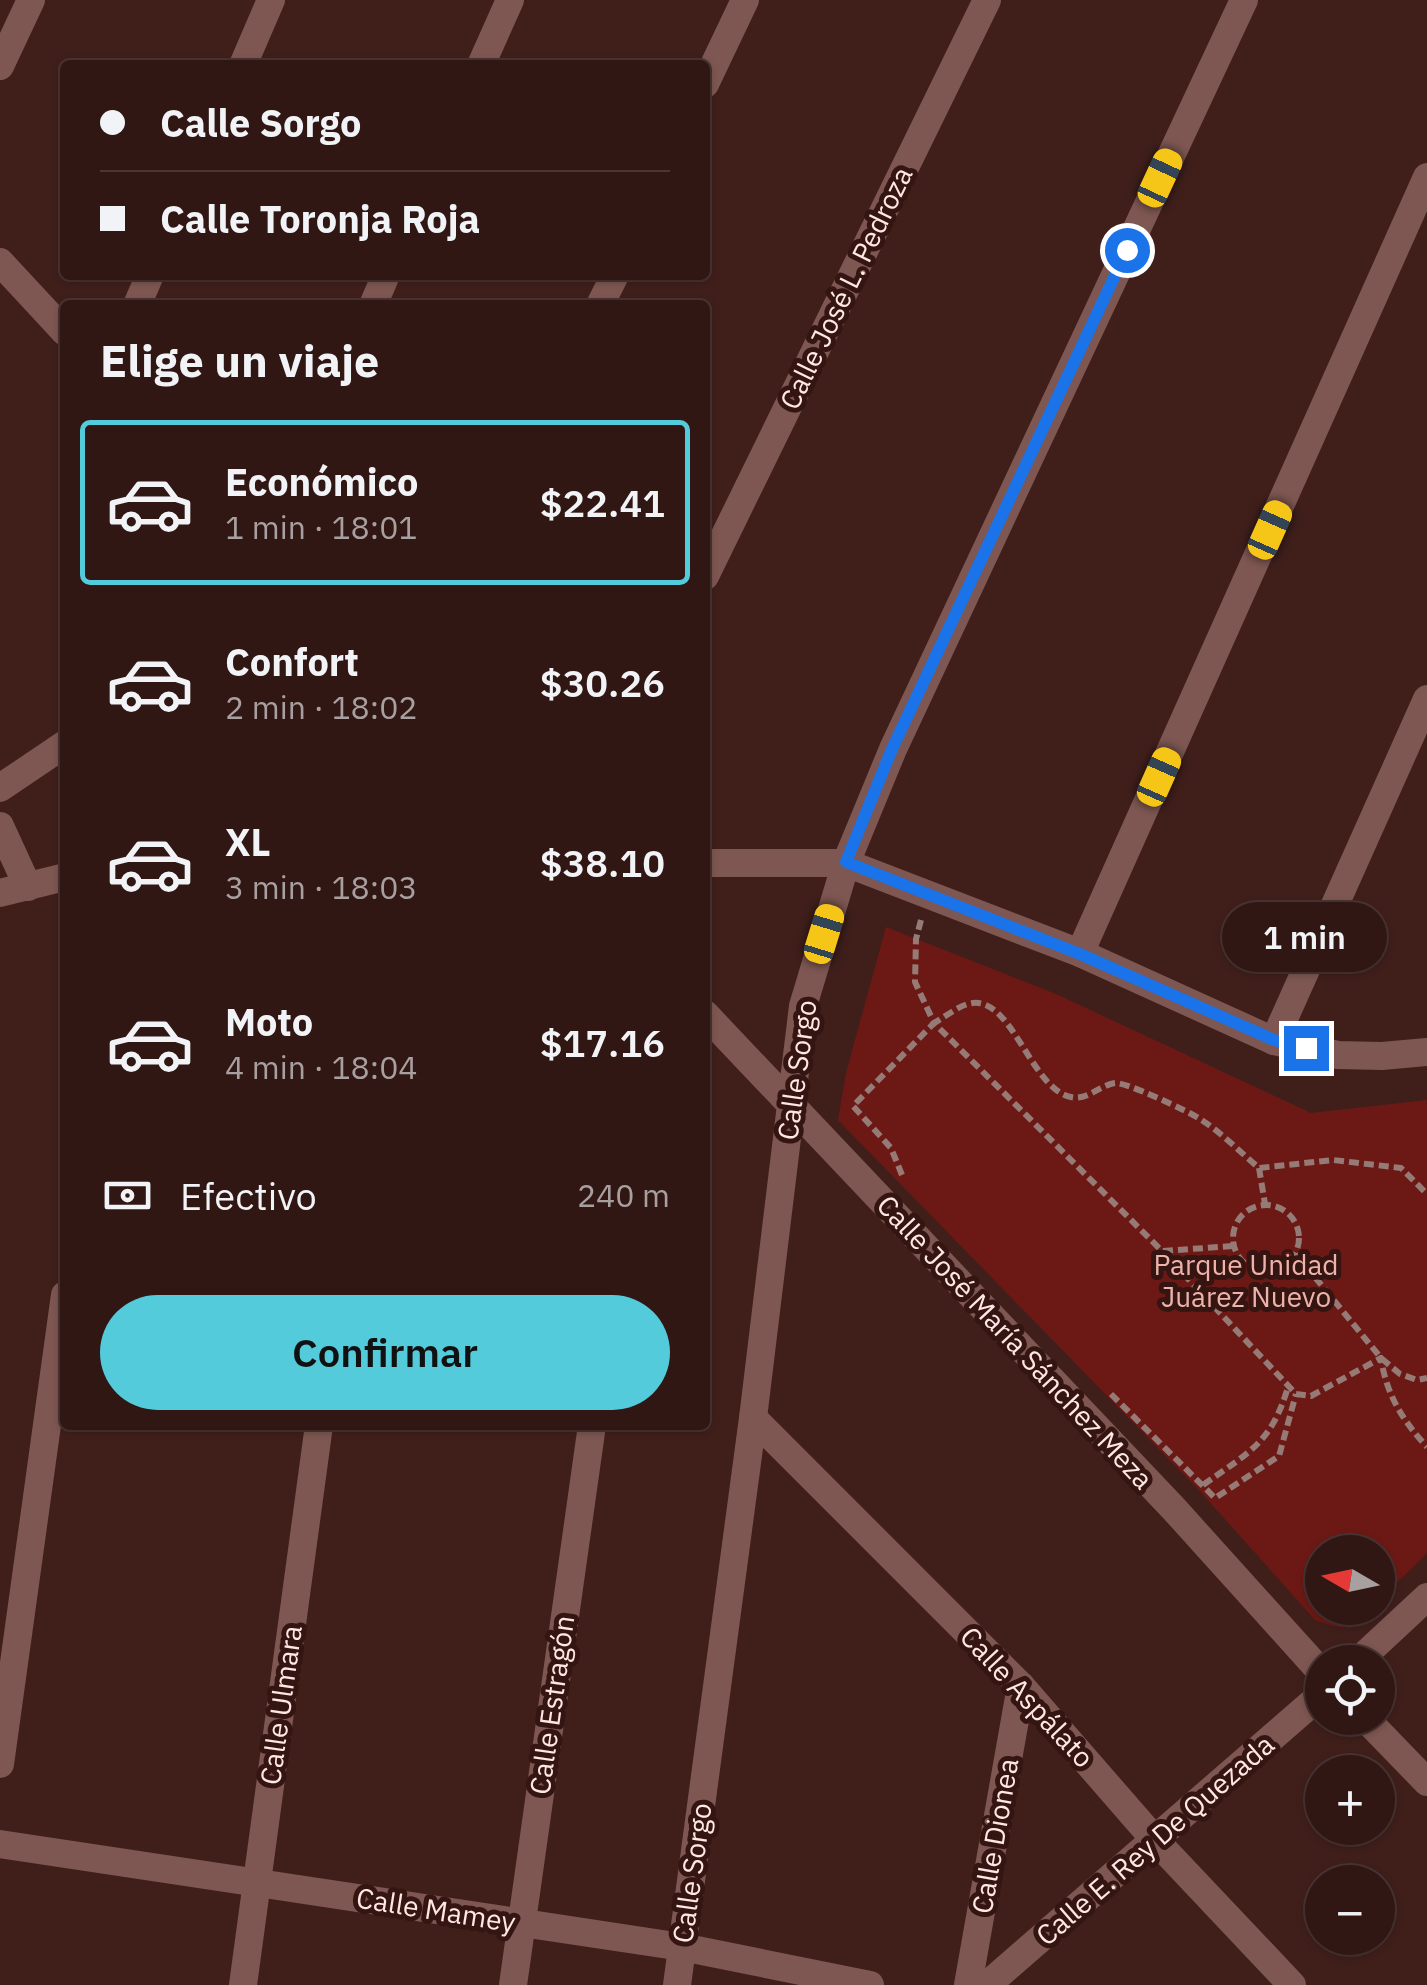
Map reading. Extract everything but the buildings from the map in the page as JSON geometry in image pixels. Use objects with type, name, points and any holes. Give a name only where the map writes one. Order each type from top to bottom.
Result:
[{"type":"street","points":[[0,66],[31,0]]},
{"type":"street","points":[[244,60],[271,0]]},
{"type":"street","points":[[482,60],[510,0]]},
{"type":"street","points":[[710,74],[745,0]]},
{"type":"street","name":"Calle José L. Pedroza","points":[[710,566],[987,0]]},
{"type":"street","name":"Calle Sorgo","points":[[676,1985],[803,1006],[846,862],[892,749],[1244,0]]},
{"type":"street","points":[[1080,954],[1427,177]]},
{"type":"street","points":[[0,262],[60,327]]},
{"type":"street","points":[[1274,1040],[1427,698]]},
{"type":"street","points":[[0,788],[60,747]]},
{"type":"street","points":[[0,826],[28,888]]},
{"type":"street","points":[[710,863],[846,862],[1080,954],[1274,1040],[1338,1055],[1427,1052]]},
{"type":"street","points":[[0,893],[60,878]]},
{"type":"street","name":"Calle José María Sánchez Meza","points":[[710,1019],[1160,1495],[1305,1654]]},
{"type":"street","points":[[0,1764],[60,1330]]},
{"type":"street","name":"Calle Aspálato","points":[[752,1418],[1021,1686],[1155,1840],[1292,1985]]},
{"type":"street","name":"Calle Ulmara","points":[[243,1985],[318,1430]]},
{"type":"street","name":"Calle Estragón","points":[[513,1985],[591,1430]]},
{"type":"street","points":[[1376,1645],[1427,1598]]},
{"type":"street","name":"Calle Dionea","points":[[968,1985],[1021,1686]]},
{"type":"street","name":"Calle E. Rey De Quezada","points":[[987,1985],[1305,1709]]},
{"type":"street","points":[[1381,1735],[1427,1782]]},
{"type":"street","name":"Calle Mamey","points":[[0,1844],[682,1947],[870,1985]]},
{"type":"path","points":[[926,894],[916,939],[914,982],[934,1023],[1162,1251],[1288,1386],[1296,1394],[1311,1396],[1381,1358]]},
{"type":"path","points":[[904,1180],[890,1148],[853,1106],[934,1023],[967,1004],[978,1003],[991,1007],[1012,1030],[1034,1066],[1056,1090],[1074,1098],[1115,1084],[1131,1087],[1200,1118],[1259,1168],[1265,1204]]},
{"type":"path","points":[[1259,1168],[1333,1160],[1401,1168],[1425,1189]]},
{"type":"path","points":[[1265,1204],[1282,1208],[1294,1220],[1299,1237],[1296,1254],[1282,1268],[1262,1272],[1244,1264],[1233,1246],[1234,1226],[1246,1210],[1265,1204]]},
{"type":"path","points":[[1162,1251],[1233,1246]]},
{"type":"path","points":[[1296,1254],[1381,1358],[1400,1374],[1417,1380],[1427,1378]]},
{"type":"path","points":[[1381,1358],[1397,1411],[1427,1447]]},
{"type":"path","points":[[1103,1386],[1215,1498],[1279,1456],[1296,1394]]},
{"type":"path","points":[[1204,1485],[1261,1442],[1275,1423],[1288,1386]]},
{"type":"green space","name":"Parque Unidad Juárez Nuevo","points":[[886,927],[1056,994],[1311,1113],[1427,1100],[1427,1553],[1395,1584],[1395,1535],[1305,1535],[1305,1609],[1198,1489],[838,1120],[846,1073]]},
{"type":"route","points":[[1127,250],[892,749],[846,862],[1080,954],[1274,1040],[1306,1048]]}]
